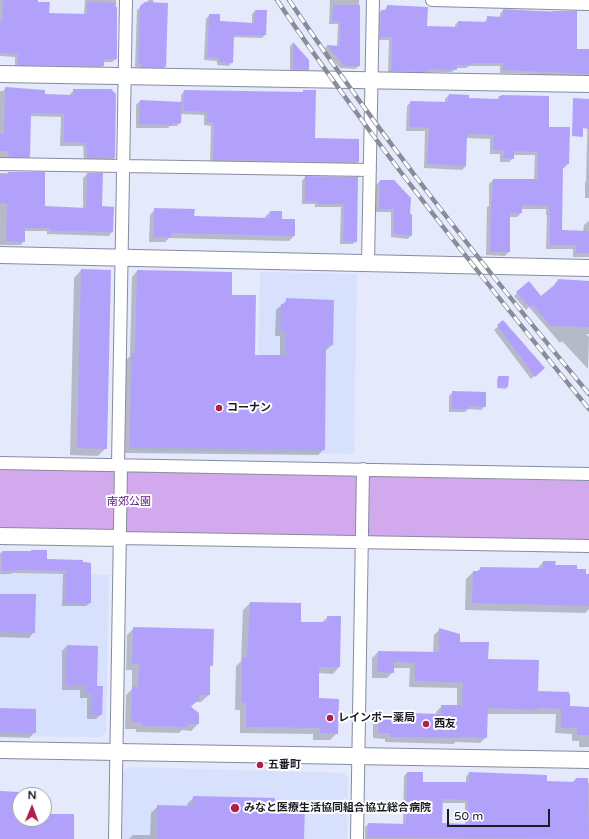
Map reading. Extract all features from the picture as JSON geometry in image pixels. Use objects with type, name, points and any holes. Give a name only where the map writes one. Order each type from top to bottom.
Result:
[{"type":"street","points":[[114,839],[120,538],[119,465],[121,258],[126,0]]},
{"type":"street","points":[[368,263],[373,0]]},
{"type":"street","points":[[432,0],[589,4]]},
{"type":"street","points":[[0,74],[589,84]]},
{"type":"street","points":[[0,164],[370,170]]},
{"type":"street","points":[[0,255],[589,268]]},
{"type":"street","points":[[0,463],[589,474]]},
{"type":"street","points":[[357,839],[364,469]]},
{"type":"street","points":[[0,536],[589,546]]},
{"type":"street","points":[[0,750],[589,760]]},
{"type":"shaded area","points":[[260,272],[357,274],[354,454],[129,450],[132,352],[258,354]]},
{"type":"shaded area","points":[[0,573],[109,575],[106,732],[101,737],[0,736]]},
{"type":"shaded area","name":"みなと医療生活協同組合協立総合病院","points":[[129,767],[343,773],[348,777],[347,839],[122,839],[123,771]]},
{"type":"green space","name":"南郊公園","points":[[0,469],[589,481],[589,540],[0,530]]},
{"type":"building","points":[[3,0],[37,0],[37,2],[50,2],[49,13],[87,14],[87,2],[116,3],[117,59],[104,59],[104,66],[18,65],[18,54],[0,53],[0,22],[2,22]]},
{"type":"building","points":[[145,2],[168,3],[166,67],[142,67],[142,64],[138,64],[140,6]]},
{"type":"building","points":[[333,5],[360,5],[360,66],[344,66],[327,45],[340,46],[340,21],[332,21]]},
{"type":"building","points":[[387,5],[428,7],[427,26],[458,27],[458,21],[487,22],[487,16],[503,17],[503,9],[552,12],[577,11],[577,49],[589,49],[589,74],[503,70],[503,63],[471,63],[470,65],[457,65],[457,70],[428,69],[428,72],[391,71],[392,37],[380,37],[381,10],[387,10]]},
{"type":"building","points":[[255,10],[267,10],[266,35],[234,35],[233,63],[219,62],[220,58],[207,57],[209,14],[220,14],[220,21],[254,23]]},
{"type":"building","points":[[293,42],[309,60],[309,70],[293,69]]},
{"type":"building","points":[[5,87],[45,90],[45,94],[73,95],[73,89],[111,89],[116,94],[115,158],[87,158],[86,143],[64,142],[64,114],[31,113],[30,157],[8,157],[9,151],[0,151],[0,134],[4,134]]},
{"type":"building","points":[[184,90],[303,92],[303,90],[316,90],[315,138],[359,139],[359,162],[213,160],[214,122],[207,122],[207,112],[183,111]]},
{"type":"building","points":[[449,94],[469,95],[469,98],[498,99],[501,95],[549,96],[549,127],[570,127],[569,164],[565,164],[565,166],[563,166],[562,230],[589,231],[589,253],[576,253],[577,245],[550,245],[549,206],[522,205],[522,213],[510,213],[510,252],[490,252],[493,179],[538,179],[538,152],[514,151],[514,159],[503,158],[504,151],[493,150],[494,135],[467,134],[466,166],[427,164],[429,128],[410,127],[410,101],[448,102]]},
{"type":"building","points":[[573,98],[589,99],[589,129],[583,128],[583,137],[572,136]]},
{"type":"building","points":[[140,100],[182,102],[181,123],[172,123],[172,125],[139,124]]},
{"type":"building","points":[[8,172],[45,172],[45,206],[86,208],[87,173],[103,173],[102,206],[114,207],[113,232],[50,231],[50,228],[25,228],[25,242],[6,241],[7,204],[0,203],[0,174],[8,175]]},
{"type":"building","points":[[305,176],[358,177],[357,242],[343,241],[344,204],[318,204],[318,202],[305,201]]},
{"type":"building","points":[[380,180],[394,180],[411,198],[410,214],[412,214],[412,236],[394,234],[394,209],[379,209]]},
{"type":"building","points":[[154,208],[195,209],[194,216],[270,218],[270,211],[282,211],[282,219],[295,219],[295,236],[171,233],[171,237],[154,237]]},
{"type":"building","points":[[81,269],[111,270],[107,449],[77,448]]},
{"type":"building","points":[[137,270],[232,272],[232,295],[256,295],[255,355],[285,355],[285,331],[280,330],[281,304],[286,304],[286,298],[334,300],[333,345],[326,345],[325,450],[130,447],[131,353],[135,353]]},
{"type":"building","points":[[558,279],[589,281],[589,327],[551,326],[533,305],[530,307],[516,292],[529,281],[541,296],[558,282]]},
{"type":"building","points":[[503,320],[545,368],[535,377],[497,325]]},
{"type":"building","points":[[498,376],[509,376],[508,387],[498,387]]},
{"type":"building","points":[[452,391],[486,392],[486,407],[470,406],[470,409],[452,409]]},
{"type":"building","points":[[47,550],[47,559],[83,560],[83,562],[91,563],[91,603],[65,603],[66,571],[1,571],[2,551]]},
{"type":"building","points":[[543,561],[556,561],[555,565],[577,565],[577,569],[586,569],[586,574],[589,574],[589,606],[472,603],[473,571],[480,571],[480,567],[543,568]]},
{"type":"building","points":[[0,594],[36,594],[35,633],[0,632]]},
{"type":"building","points":[[250,602],[301,603],[301,622],[327,622],[327,616],[341,616],[340,667],[319,667],[319,698],[339,699],[338,734],[320,733],[320,728],[246,727],[246,703],[242,703],[242,658],[247,658]]},
{"type":"building","points":[[133,627],[214,629],[213,666],[210,665],[210,695],[199,695],[199,700],[190,706],[199,713],[199,724],[187,724],[187,727],[142,726],[142,723],[131,722],[132,687],[138,687],[139,664],[132,664]]},
{"type":"building","points":[[439,628],[460,634],[460,642],[489,642],[488,659],[539,660],[538,691],[569,692],[570,706],[589,707],[589,735],[577,735],[577,728],[561,728],[561,709],[538,708],[538,710],[488,708],[487,738],[390,737],[391,733],[378,733],[379,716],[405,717],[405,713],[441,714],[441,705],[462,705],[463,683],[415,681],[415,663],[394,662],[394,673],[377,672],[378,651],[439,652]]},
{"type":"building","points":[[67,645],[98,646],[97,686],[103,686],[102,715],[91,714],[92,693],[85,693],[85,685],[66,685]]},
{"type":"building","points":[[0,708],[36,709],[36,733],[0,732]]},
{"type":"building","points":[[407,772],[423,772],[423,782],[469,782],[469,772],[547,775],[547,781],[573,782],[576,778],[588,778],[589,839],[367,838],[368,823],[406,824]],"holes":[[[443,799],[468,800],[468,824],[442,823]]]},
{"type":"building","points":[[0,791],[12,792],[12,827],[52,827],[52,814],[74,814],[74,839],[0,839]]},
{"type":"building","points":[[193,796],[275,798],[275,808],[305,808],[304,839],[157,839],[157,805],[193,806]]},
{"type":"railway","points":[[277,0],[325,70],[375,138],[480,275],[589,409]]},
{"type":"railway","points":[[289,0],[360,102],[434,201],[589,394]]},
{"type":"place","name":"コーナン","points":[[219,408]]},
{"type":"place","name":"レインボー薬局","points":[[330,718]]},
{"type":"place","name":"西友","points":[[426,724]]},
{"type":"place","name":"五番町","points":[[260,765]]},
{"type":"place","name":"みなと医療生活協同組合協立総合病院","points":[[235,808]]}]
